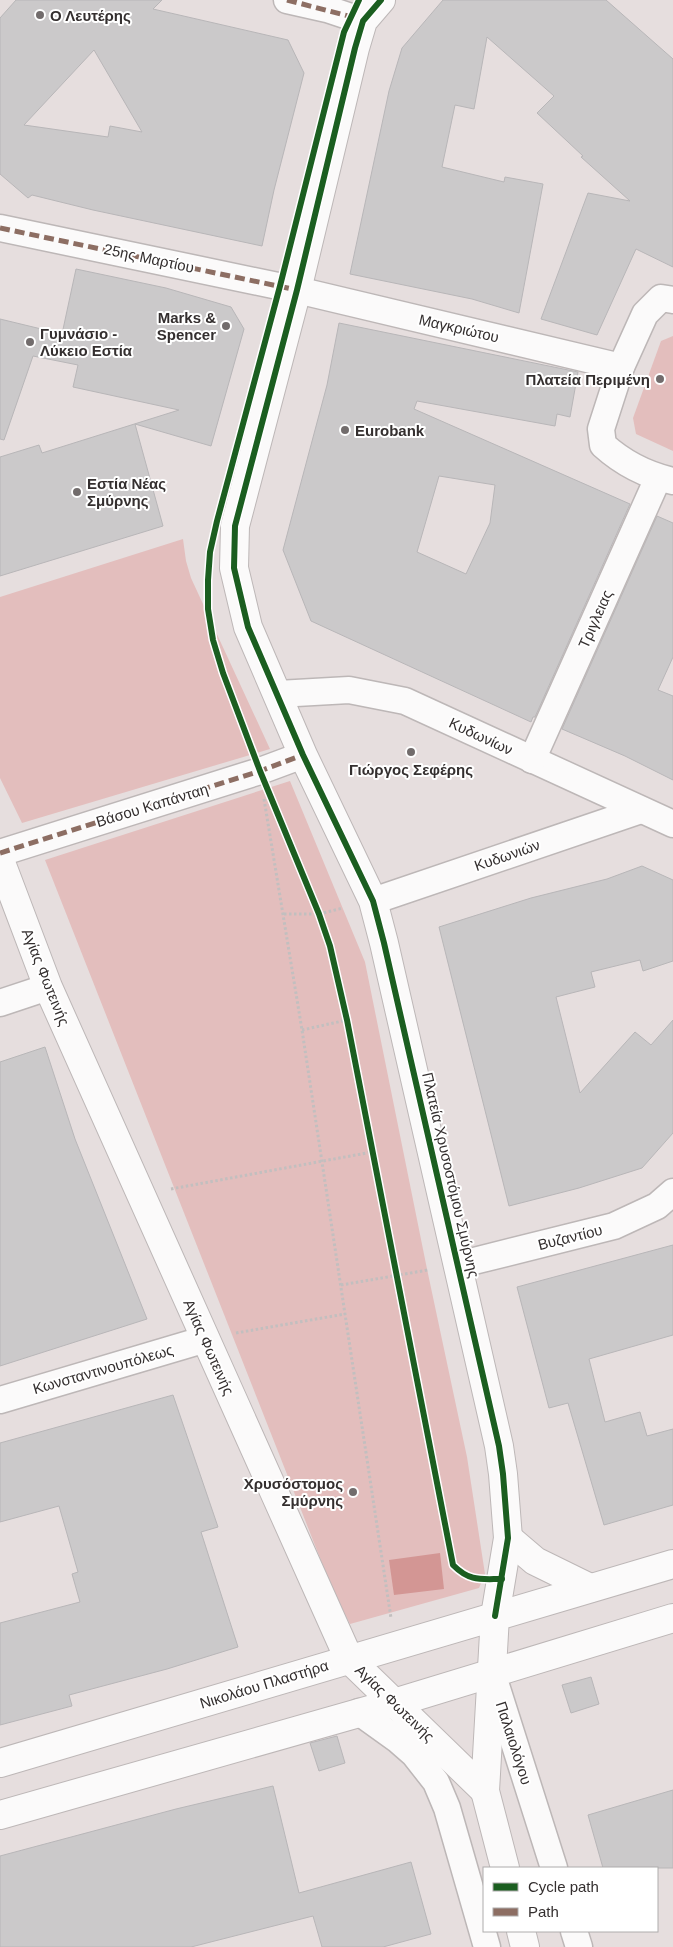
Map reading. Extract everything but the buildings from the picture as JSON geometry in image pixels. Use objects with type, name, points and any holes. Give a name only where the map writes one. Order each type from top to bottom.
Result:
[{"type":"street","points":[[287,0],[327,9],[363,21],[381,0]]},
{"type":"street","name":"Πλατεία Χρυσοστόμου Σμύρνης","points":[[363,21],[297,290],[235,526],[234,568],[248,627],[304,755],[372,901],[384,944],[499,1446],[508,1538],[495,1616]]},
{"type":"street","name":"25ης Μαρτίου","points":[[0,228],[297,290]]},
{"type":"street","name":"Μαγκριώτου","points":[[297,290],[621,367]]},
{"type":"street","points":[[666,480],[619,460],[603,445],[601,429],[621,367],[645,314],[661,298],[673,300]]},
{"type":"street","name":"Τριγλειας","points":[[532,760],[666,480]]},
{"type":"street","name":"Κυδωνίων","points":[[278,694],[348,690],[404,701],[673,824]]},
{"type":"street","name":"Βάσου Καπάνταη","points":[[0,852],[260,771],[304,755]]},
{"type":"street","name":"Κυδωνιών","points":[[372,901],[641,810]]},
{"type":"street","name":"Αγίας Φωτεινής","points":[[0,860],[48,987],[349,1659],[485,1791]]},
{"type":"street","points":[[0,1003],[48,987]]},
{"type":"street","name":"Βυζαντίου","points":[[458,1265],[614,1226],[657,1206],[673,1192]]},
{"type":"street","name":"Κωνσταντινουπόλεως","points":[[0,1400],[206,1339]]},
{"type":"street","points":[[508,1538],[536,1561],[590,1588]]},
{"type":"street","name":"Νικολάου Πλαστήρα","points":[[0,1763],[673,1564]]},
{"type":"street","name":"Παλαιολόγου","points":[[495,1616],[492,1672],[554,1867]]},
{"type":"street","points":[[0,1815],[394,1703],[673,1618]]},
{"type":"street","points":[[492,1672],[485,1791],[505,1867]]},
{"type":"street","name":"Αγίας Φωτεινής","points":[[359,1712],[414,1754],[436,1782],[447,1808],[487,1947]]},
{"type":"street","points":[[521,1932],[526,1947]]},
{"type":"street","points":[[574,1932],[579,1947]]},
{"type":"path","points":[[260,771],[302,1030],[395,1646]]},
{"type":"path","points":[[284,914],[319,914]]},
{"type":"path","points":[[302,1030],[347,1020]]},
{"type":"path","points":[[141,1194],[372,1152]]},
{"type":"path","points":[[341,1285],[458,1265]]},
{"type":"path","points":[[206,1339],[345,1314]]},
{"type":"shaded area","name":"Πλατεία Περιμένη","points":[[673,336],[673,451],[636,434],[633,418],[661,341]]},
{"type":"shaded area","points":[[183,539],[191,578],[270,749],[22,823],[0,778],[0,597]]},
{"type":"shaded area","points":[[290,781],[365,962],[467,1457],[485,1574],[479,1588],[350,1624],[333,1591],[45,860]]},
{"type":"shaded area","points":[[440,1553],[444,1589],[394,1595],[389,1560]]},
{"type":"marked path","points":[[287,0],[356,18]]},
{"type":"marked path","points":[[0,228],[297,290]]},
{"type":"marked path","points":[[0,853],[260,771],[303,755]]},
{"type":"cycle path","points":[[359,0],[344,32],[280,286],[217,521],[210,552],[208,609],[213,640],[223,673],[330,946],[347,1020],[453,1565],[470,1577],[502,1579]]},
{"type":"cycle path","points":[[381,0],[363,21],[355,48],[297,290],[235,526],[234,568],[248,627],[303,755],[373,901],[384,943],[499,1446],[508,1538],[495,1616]]},
{"type":"place","name":"Ο Λευτέρης","points":[[40,15]]},
{"type":"place","name":"Marks & Spencer","points":[[226,326]]},
{"type":"place","name":"Γυμνάσιο - Λύκειο Εστία","points":[[30,342]]},
{"type":"place","name":"Πλατεία Περιμένη","points":[[660,379]]},
{"type":"place","name":"Eurobank","points":[[345,430]]},
{"type":"place","name":"Εστία Νέας Σμύρνης","points":[[77,492]]},
{"type":"place","name":"Γιώργος Σεφέρης","points":[[411,752]]},
{"type":"place","name":"Χρυσόστομος Σμύρνης","points":[[353,1492]]}]
